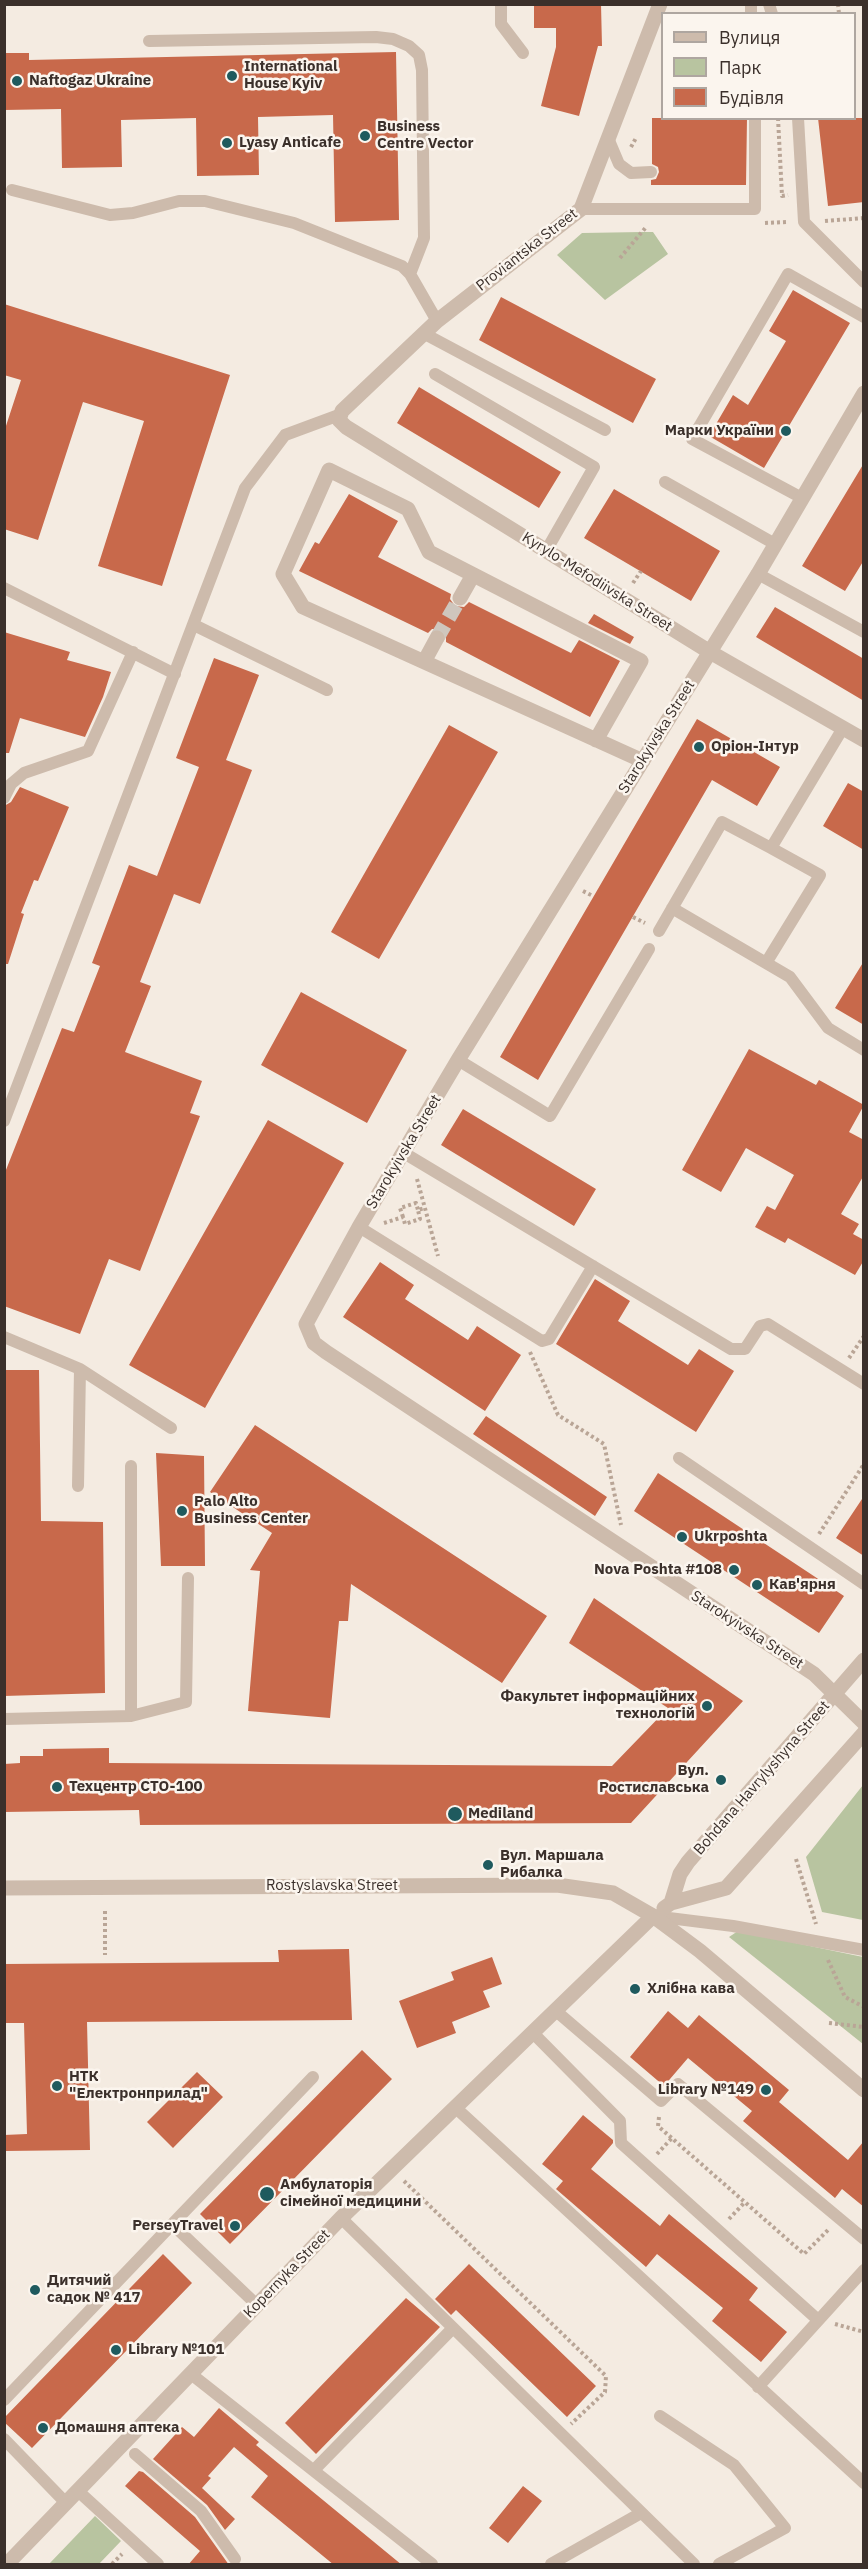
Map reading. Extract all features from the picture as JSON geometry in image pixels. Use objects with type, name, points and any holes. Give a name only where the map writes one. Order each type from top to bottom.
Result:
[{"type":"street","name":"Proviantska Street","points":[[339,415],[437,321],[581,209],[660,4]]},
{"type":"street","name":"Starokyivska Street","points":[[861,403],[775,543],[759,574],[458,1060],[407,1155],[361,1228],[306,1324],[314,1343],[814,1674],[836,1693],[864,1723]]},
{"type":"street","name":"Kyrylo-Mefodiivska Street","points":[[339,415],[341,423],[346,427],[546,551],[710,652],[864,740]]},
{"type":"street","points":[[596,740],[641,662],[429,552],[408,509],[329,470],[283,574],[303,607],[425,660],[596,740],[643,761]]},
{"type":"street","points":[[460,598],[473,576]]},
{"type":"street","points":[[425,660],[437,638]]},
{"type":"street","name":"Bohdana Havrylyshyna Street","points":[[671,1903],[680,1874],[688,1862],[864,1660]]},
{"type":"street","points":[[653,1916],[671,1903],[726,1888],[864,1733]]},
{"type":"street","name":"Rostyslavska Street","points":[[4,1888],[557,1885],[613,1893],[653,1916],[700,1951],[864,2090]]},
{"type":"street","name":"Kopernyka Street","points":[[7,2565],[342,2218],[457,2109],[653,1916]]},
{"type":"lane","points":[[501,4],[501,24],[523,53]]},
{"type":"lane","points":[[149,41],[376,37],[393,39],[409,46],[419,55],[422,70],[424,227],[420,252],[410,274]]},
{"type":"lane","points":[[581,209],[755,209],[755,120]]},
{"type":"lane","points":[[798,120],[804,222],[864,282]]},
{"type":"lane","points":[[608,138],[619,164],[631,173],[651,172]]},
{"type":"lane","points":[[12,190],[110,214],[133,213],[179,201],[205,201],[294,223],[392,260],[410,274],[437,321]]},
{"type":"lane","points":[[802,498],[692,439],[788,274],[864,317]]},
{"type":"lane","points":[[423,333],[605,430]]},
{"type":"lane","points":[[435,374],[594,467],[546,551]]},
{"type":"lane","points":[[4,1121],[9,1098],[194,625],[245,488],[285,435],[339,415]]},
{"type":"lane","points":[[665,482],[775,543]]},
{"type":"lane","points":[[759,574],[864,632]]},
{"type":"lane","points":[[4,588],[175,674]]},
{"type":"lane","points":[[194,625],[327,690]]},
{"type":"lane","points":[[4,798],[11,784],[24,773],[88,751],[133,652]]},
{"type":"lane","points":[[771,848],[843,728]]},
{"type":"lane","points":[[659,931],[722,822],[820,875],[766,963]]},
{"type":"lane","points":[[672,908],[790,977],[828,1028],[864,1050]]},
{"type":"lane","points":[[458,1060],[550,1116],[649,949]]},
{"type":"lane","points":[[407,1155],[731,1349],[745,1349],[760,1326],[768,1324],[864,1384]]},
{"type":"lane","points":[[361,1228],[542,1341],[549,1339],[593,1266]]},
{"type":"lane","points":[[4,1337],[80,1369],[171,1428]]},
{"type":"lane","points":[[78,1486],[80,1369]]},
{"type":"lane","points":[[679,1458],[864,1584]]},
{"type":"lane","points":[[131,1466],[131,1716]]},
{"type":"lane","points":[[4,1719],[131,1716],[186,1702],[189,1578]]},
{"type":"lane","points":[[653,1916],[733,1926],[864,1950]]},
{"type":"lane","points":[[556,2011],[661,2102],[678,2084],[864,2239]]},
{"type":"lane","points":[[533,2033],[620,2121],[621,2143],[817,2319]]},
{"type":"lane","points":[[4,2400],[313,2077]]},
{"type":"lane","points":[[457,2109],[864,2483]]},
{"type":"lane","points":[[342,2218],[694,2565]]},
{"type":"lane","points":[[172,2224],[257,2305]]},
{"type":"lane","points":[[758,2387],[817,2319],[864,2270]]},
{"type":"lane","points":[[314,2470],[453,2328]]},
{"type":"lane","points":[[191,2374],[432,2565]]},
{"type":"lane","points":[[660,2416],[734,2465],[785,2528],[719,2565]]},
{"type":"lane","points":[[4,2439],[66,2503]]},
{"type":"lane","points":[[135,2454],[201,2511],[235,2559]]},
{"type":"lane","points":[[78,2491],[158,2565]]},
{"type":"lane","points":[[550,2565],[640,2513]]},
{"type":"path","points":[[628,139],[632,148],[636,138]]},
{"type":"path","points":[[620,258],[647,226]]},
{"type":"path","points":[[407,1155],[446,1283]]},
{"type":"path","points":[[416,1203],[420,1219],[405,1224],[403,1217],[400,1208],[416,1203]]},
{"type":"path","points":[[418,1210],[425,1208]]},
{"type":"path","points":[[361,1228],[403,1217]]},
{"type":"path","points":[[518,1327],[558,1415],[604,1444],[621,1526]]},
{"type":"path","points":[[842,1370],[864,1336]]},
{"type":"path","points":[[810,1548],[864,1464]]},
{"type":"path","points":[[105,1911],[105,1955]]},
{"type":"path","points":[[829,2023],[864,2027]]},
{"type":"path","points":[[661,2102],[658,2126],[804,2254],[839,2218]]},
{"type":"path","points":[[664,2147],[672,2138]]},
{"type":"path","points":[[401,2179],[606,2376],[605,2392],[560,2434]]},
{"type":"path","points":[[736,2212],[745,2202]]},
{"type":"path","points":[[817,2319],[864,2332]]},
{"type":"green space","points":[[653,232],[668,254],[605,300],[557,255],[582,233]]},
{"type":"green space","points":[[863,1785],[863,1920],[822,1912],[806,1857]]},
{"type":"green space","points":[[738,1931],[863,1957],[863,2044],[729,1937]]},
{"type":"green space","points":[[95,2516],[121,2541],[99,2564],[49,2564]]},
{"type":"building","points":[[534,4],[601,4],[602,46],[598,46],[579,116],[541,106],[556,47],[556,28],[534,28]]},
{"type":"building","name":"Business Centre Vector","points":[[396,52],[399,220],[335,222],[333,115],[258,117],[259,175],[197,176],[196,118],[121,120],[122,167],[62,168],[61,109],[4,110],[4,53],[29,53],[29,60]]},
{"type":"building","points":[[652,118],[661,118],[661,120],[747,120],[746,185],[651,185],[651,180],[656,179],[659,172],[658,167],[652,164]]},
{"type":"building","points":[[864,118],[864,202],[828,206],[818,120]]},
{"type":"building","points":[[793,290],[850,323],[764,468],[709,436],[733,395],[748,405],[786,341],[769,331]]},
{"type":"building","points":[[501,297],[656,379],[633,423],[479,340]]},
{"type":"building","points":[[4,304],[230,375],[162,586],[98,566],[144,421],[83,402],[38,540],[4,529],[4,432],[21,380],[4,375]]},
{"type":"building","points":[[419,387],[561,472],[539,508],[397,423]]},
{"type":"building","points":[[864,463],[864,560],[845,591],[802,566]]},
{"type":"building","points":[[614,489],[720,551],[691,601],[584,538]]},
{"type":"building","points":[[349,494],[398,521],[378,557],[451,594],[450,599],[455,606],[464,607],[469,602],[571,653],[579,640],[620,661],[590,717],[446,642],[446,633],[441,629],[432,629],[428,633],[299,571],[315,542],[319,544]]},
{"type":"building","points":[[775,607],[864,659],[864,701],[756,637]]},
{"type":"building","points":[[594,614],[634,637],[630,644],[588,623]]},
{"type":"building","points":[[4,632],[70,652],[67,660],[111,672],[103,697],[85,737],[20,718],[9,753],[4,753]]},
{"type":"building","points":[[214,658],[259,675],[226,760],[252,770],[200,904],[174,894],[140,982],[151,986],[125,1052],[202,1081],[190,1113],[200,1116],[140,1271],[109,1259],[80,1334],[4,1306],[4,1175],[62,1028],[74,1032],[100,966],[92,963],[129,865],[157,876],[199,767],[176,758]]},
{"type":"building","points":[[697,719],[780,767],[757,806],[712,780],[538,1080],[500,1057]]},
{"type":"building","points":[[449,725],[498,752],[379,959],[331,932]]},
{"type":"building","points":[[848,783],[864,792],[864,850],[823,826]]},
{"type":"building","points":[[20,787],[69,807],[38,881],[34,880],[21,913],[24,914],[8,964],[4,964],[4,806],[11,802]]},
{"type":"building","points":[[864,961],[864,1025],[835,1008]]},
{"type":"building","points":[[301,992],[407,1050],[367,1123],[261,1065]]},
{"type":"building","points":[[749,1049],[816,1085],[819,1080],[864,1105],[849,1132],[864,1140],[864,1175],[841,1214],[859,1224],[853,1234],[864,1240],[864,1260],[855,1275],[788,1238],[785,1243],[755,1227],[767,1206],[775,1210],[794,1175],[746,1148],[721,1192],[682,1170]]},
{"type":"building","points":[[463,1109],[596,1189],[574,1226],[441,1145]]},
{"type":"building","points":[[268,1120],[344,1163],[205,1408],[129,1365]]},
{"type":"building","points":[[380,1262],[414,1285],[405,1299],[468,1340],[477,1326],[521,1355],[485,1411],[343,1317]]},
{"type":"building","points":[[595,1279],[630,1301],[618,1321],[688,1365],[699,1349],[734,1371],[696,1432],[556,1344]]},
{"type":"building","points":[[4,1370],[39,1370],[41,1521],[103,1522],[105,1693],[4,1696]]},
{"type":"building","points":[[486,1416],[607,1497],[595,1516],[473,1434]]},
{"type":"building","points":[[255,1425],[547,1616],[502,1683],[351,1584],[348,1621],[339,1621],[330,1718],[248,1711],[260,1571],[250,1570],[272,1533],[210,1492]]},
{"type":"building","name":"Palo Alto Business Center","points":[[156,1453],[204,1456],[205,1566],[161,1566]]},
{"type":"building","points":[[658,1473],[844,1596],[819,1633],[634,1511]]},
{"type":"building","points":[[864,1496],[864,1556],[836,1538]]},
{"type":"building","points":[[594,1598],[743,1701],[631,1823],[140,1825],[139,1810],[4,1812],[4,1764],[20,1763],[20,1756],[43,1756],[43,1749],[109,1748],[109,1763],[612,1766],[668,1708],[569,1643]]},
{"type":"building","name":"НТК \"Електронприлад\"","points":[[349,1949],[352,2020],[87,2022],[90,2150],[4,2151],[4,2135],[27,2134],[24,2023],[4,2023],[4,1964],[279,1962],[278,1950]]},
{"type":"building","points":[[492,1957],[502,1984],[483,1991],[490,2007],[452,2022],[456,2033],[417,2048],[399,2001],[454,1980],[451,1972]]},
{"type":"building","points":[[668,2011],[688,2028],[699,2015],[789,2090],[779,2102],[848,2160],[864,2141],[864,2207],[842,2189],[835,2198],[743,2121],[752,2111],[688,2058],[664,2086],[630,2057]]},
{"type":"building","points":[[362,2050],[392,2079],[230,2244],[200,2214]]},
{"type":"building","points":[[197,2072],[223,2097],[173,2148],[147,2122]]},
{"type":"building","points":[[583,2115],[613,2140],[613,2143],[591,2169],[660,2226],[669,2214],[758,2288],[749,2300],[787,2332],[761,2362],[712,2321],[723,2308],[657,2254],[646,2267],[556,2189],[563,2181],[542,2164]]},
{"type":"building","points":[[163,2254],[192,2283],[32,2448],[4,2422],[4,2418]]},
{"type":"building","points":[[469,2264],[596,2386],[567,2417],[456,2310],[451,2315],[435,2299]]},
{"type":"building","points":[[406,2298],[440,2327],[316,2454],[285,2423]]},
{"type":"building","points":[[219,2408],[259,2442],[256,2445],[402,2565],[334,2565],[251,2497],[268,2476],[234,2447],[208,2476],[211,2478],[202,2488],[235,2519],[225,2530],[207,2505],[153,2459],[182,2427],[194,2437]]},
{"type":"building","points":[[139,2471],[195,2517],[229,2565],[188,2565],[200,2551],[125,2486]]},
{"type":"building","points":[[523,2486],[542,2501],[508,2543],[489,2528]]},
{"type":"tunnel","points":[[437,638],[460,598]]},
{"type":"place","name":"International House Kyiv","points":[[232,76]]},
{"type":"place","name":"Naftogaz Ukraine","points":[[17,81]]},
{"type":"place","name":"Business Centre Vector","points":[[365,136]]},
{"type":"place","name":"Lyasy Anticafe","points":[[227,143]]},
{"type":"place","name":"Марки України","points":[[786,431]]},
{"type":"place","name":"Оріон-Інтур","points":[[699,747]]},
{"type":"place","name":"Palo Alto Business Center","points":[[182,1511]]},
{"type":"place","name":"Ukrposhta","points":[[682,1537]]},
{"type":"place","name":"Nova Poshta #108","points":[[734,1570]]},
{"type":"place","name":"Кав'ярня","points":[[757,1585]]},
{"type":"place","name":"Факультет інформаційних технологій","points":[[707,1706]]},
{"type":"place","name":"Вул. Ростиславська","points":[[721,1780]]},
{"type":"place","name":"Техцентр СТО-100","points":[[57,1787]]},
{"type":"place","name":"Mediland","points":[[455,1814]]},
{"type":"place","name":"Вул. Маршала Рибалка","points":[[488,1865]]},
{"type":"place","name":"Хлібна кава","points":[[635,1989]]},
{"type":"place","name":"НТК \"Електронприлад\"","points":[[57,2086]]},
{"type":"place","name":"Library №149","points":[[766,2090]]},
{"type":"place","name":"Амбулаторія сімейної медицини","points":[[267,2194]]},
{"type":"place","name":"PerseyTravel","points":[[235,2226]]},
{"type":"place","name":"Дитячий садок № 417","points":[[35,2290]]},
{"type":"place","name":"Library №101","points":[[116,2350]]},
{"type":"place","name":"Домашня аптека","points":[[43,2428]]}]
